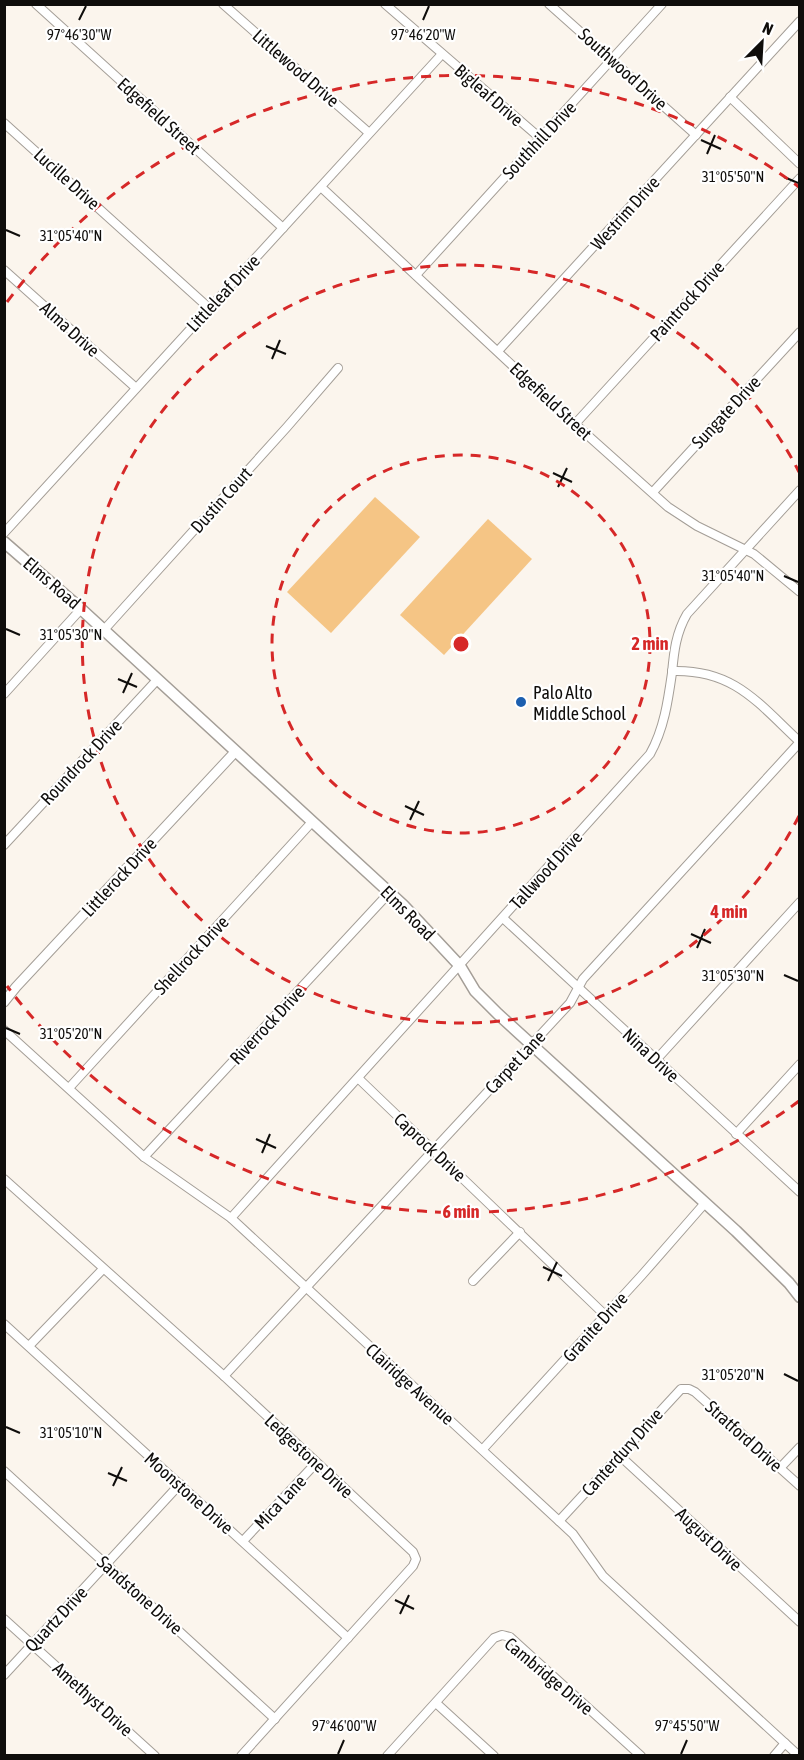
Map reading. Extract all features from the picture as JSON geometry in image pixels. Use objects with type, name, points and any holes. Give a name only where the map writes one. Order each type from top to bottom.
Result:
[{"type":"main road","name":"Elms Road","points":[[4,542],[81,609],[389,892],[460,966],[475,991],[705,1203],[789,1283],[800,1297]]},
{"type":"street","name":"Edgefield Street","points":[[36,4],[283,228]]},
{"type":"street","name":"Littlewood Drive","points":[[223,4],[368,132]]},
{"type":"street","name":"Bigleaf Drive","points":[[385,4],[540,138]]},
{"type":"street","name":"Southwood Drive","points":[[549,4],[696,135]]},
{"type":"street","name":"Southhill Drive","points":[[416,274],[662,4]]},
{"type":"street","name":"Westrim Drive","points":[[498,351],[800,21]]},
{"type":"street","name":"Littleleaf Drive","points":[[4,533],[321,187],[368,132],[442,54]]},
{"type":"street","points":[[730,97],[800,164]]},
{"type":"street","name":"Lucille Drive","points":[[4,123],[209,308]]},
{"type":"street","name":"Paintrock Drive","points":[[575,424],[800,178]]},
{"type":"street","name":"Edgefield Street","points":[[321,187],[575,424],[668,507],[697,526],[745,550],[770,566],[800,592]]},
{"type":"street","name":"Alma Drive","points":[[4,270],[136,388]]},
{"type":"street","name":"Sungate Drive","points":[[652,492],[800,332]]},
{"type":"street","name":"Dustin Court","points":[[103,631],[338,368]]},
{"type":"street","name":"Tallwood Drive","points":[[231,1218],[359,1079],[650,754],[664,722],[677,633],[684,619],[800,490]]},
{"type":"street","points":[[4,694],[81,609]]},
{"type":"street","points":[[672,671],[705,673],[724,679],[738,687],[799,742]]},
{"type":"street","name":"Roundrock Drive","points":[[4,845],[157,680]]},
{"type":"street","name":"Carpet Lane","points":[[224,1376],[570,1003],[583,979],[799,742]]},
{"type":"street","name":"Littlerock Drive","points":[[4,1002],[235,752]]},
{"type":"street","name":"Shellrock Drive","points":[[69,1088],[312,822]]},
{"type":"street","name":"Riverrock Drive","points":[[144,1157],[389,892]]},
{"type":"street","points":[[656,1060],[800,902]]},
{"type":"street","name":"Nina Drive","points":[[503,918],[800,1192]]},
{"type":"street","name":"Clairidge Avenue","points":[[4,1030],[144,1157],[231,1218],[573,1534],[603,1576],[799,1755]]},
{"type":"street","points":[[736,1134],[800,1064]]},
{"type":"street","name":"Caprock Drive","points":[[359,1079],[605,1315]]},
{"type":"street","name":"Ledgestone Drive","points":[[4,1179],[224,1376],[413,1552],[416,1559],[414,1566],[241,1755]]},
{"type":"street","name":"Granite Drive","points":[[483,1449],[705,1203]]},
{"type":"street","points":[[473,1281],[520,1232]]},
{"type":"street","points":[[29,1346],[103,1269]]},
{"type":"street","name":"Moonstone Drive","points":[[4,1324],[348,1638]]},
{"type":"street","name":"Canterdury Drive","points":[[559,1521],[677,1391],[688,1388]]},
{"type":"street","name":"Stratford Drive","points":[[688,1388],[800,1486]]},
{"type":"street","points":[[780,1468],[800,1446]]},
{"type":"street","name":"August Drive","points":[[619,1455],[800,1622]]},
{"type":"street","name":"Mica Lane","points":[[243,1541],[316,1463]]},
{"type":"street","name":"Sandstone Drive","points":[[4,1471],[275,1719]]},
{"type":"street","name":"Quartz Drive","points":[[4,1675],[180,1484]]},
{"type":"street","name":"Amethyst Drive","points":[[4,1619],[155,1755]]},
{"type":"street","name":"Cambridge Drive","points":[[387,1755],[494,1638],[502,1635],[510,1637],[641,1755]]},
{"type":"street","points":[[436,1703],[494,1755]]},
{"type":"street","points":[[774,1755],[785,1743]]},
{"type":"shaded area","points":[[375,497],[420,537],[331,633],[287,592]]},
{"type":"shaded area","points":[[488,519],[532,559],[444,655],[400,615]]},
{"type":"place","name":"Palo Alto Middle School","points":[[521,702]]}]
